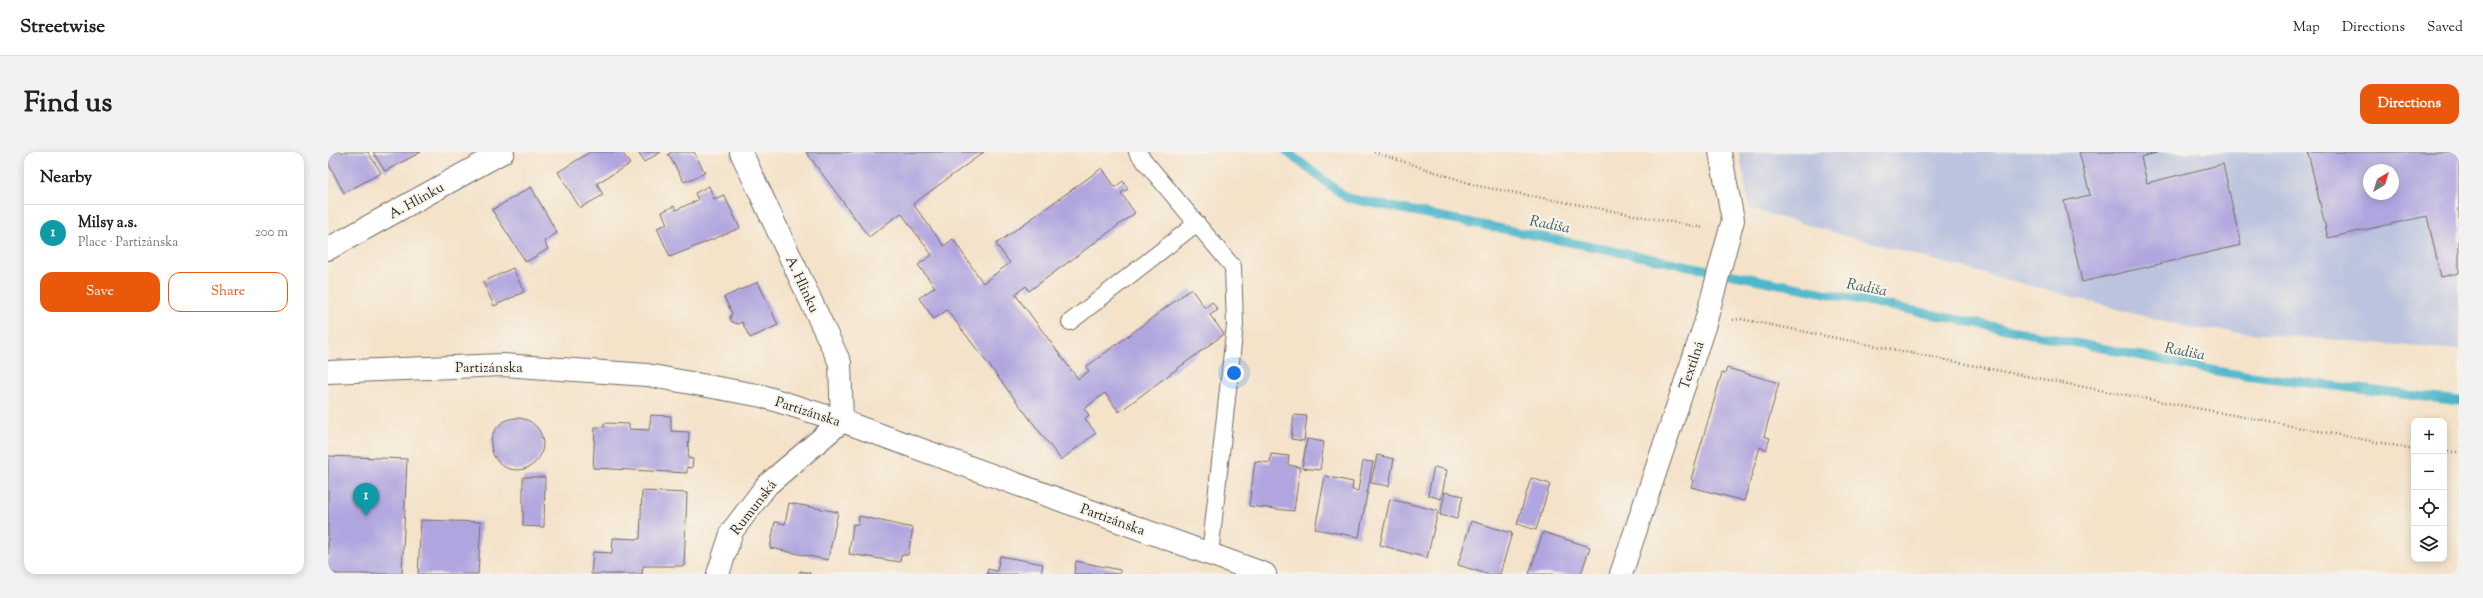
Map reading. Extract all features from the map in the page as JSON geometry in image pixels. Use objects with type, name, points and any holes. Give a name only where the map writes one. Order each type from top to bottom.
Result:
[{"type":"street","name":"A. Hlinku","points":[[328,249],[503,152]]},
{"type":"street","name":"A. Hlinku","points":[[741,152],[840,363],[842,422]]},
{"type":"street","name":"Textilná","points":[[1621,574],[1705,324],[1731,226],[1720,152]]},
{"type":"street","name":"Partizánska","points":[[328,372],[503,365],[647,375],[762,396],[842,422],[1265,574]]},
{"type":"street","name":"Rumunská","points":[[718,574],[732,531],[767,485],[842,422]]},
{"type":"lane","points":[[1137,152],[1233,268],[1235,324],[1210,554]]},
{"type":"lane","points":[[1070,322],[1197,223]]},
{"type":"path","points":[[1374,152],[1478,186],[1731,226]]},
{"type":"path","points":[[1705,324],[1741,319],[2036,378],[2411,448]]},
{"type":"path","points":[[2447,452],[2459,452]]},
{"type":"shaded area","points":[[1739,152],[2459,152],[2459,350],[2189,328],[1922,257],[1750,209]]},
{"type":"building","points":[[328,152],[368,152],[381,173],[344,193],[328,163]]},
{"type":"building","points":[[373,152],[421,152],[385,171]]},
{"type":"building","points":[[590,152],[622,152],[630,164],[597,183],[603,195],[580,208],[558,172]]},
{"type":"building","points":[[638,152],[661,152],[644,162]]},
{"type":"building","points":[[672,152],[694,152],[705,173],[684,182],[668,154]]},
{"type":"building","points":[[806,152],[984,152],[913,204],[944,246],[953,239],[983,283],[1010,263],[996,244],[1102,168],[1115,187],[1123,181],[1128,189],[1121,193],[1135,213],[1029,291],[1026,286],[1015,294],[1078,379],[1089,371],[1086,367],[1191,289],[1205,308],[1212,302],[1218,310],[1210,315],[1224,334],[1119,412],[1105,393],[1084,409],[1089,415],[1085,419],[1096,433],[1061,460],[947,310],[934,319],[919,298],[935,287],[918,265],[932,255],[901,213],[869,237]]},
{"type":"building","points":[[2079,152],[2160,152],[2141,157],[2147,183],[2223,164],[2241,245],[2082,282],[2064,201],[2090,195]]},
{"type":"building","points":[[2308,152],[2459,152],[2459,273],[2441,277],[2427,216],[2328,238]]},
{"type":"building","points":[[709,186],[714,199],[724,195],[740,228],[670,257],[657,228],[667,224],[662,212],[674,206],[676,210],[698,200],[695,193]]},
{"type":"building","points":[[531,187],[557,233],[544,241],[548,249],[526,262],[492,210]]},
{"type":"building","points":[[513,268],[524,292],[494,306],[483,282]]},
{"type":"building","points":[[758,282],[778,325],[750,338],[742,322],[738,324],[732,322],[730,318],[732,313],[724,297]]},
{"type":"building","points":[[1727,368],[1779,383],[1764,436],[1770,438],[1766,450],[1760,447],[1744,501],[1691,487],[1693,481],[1691,479],[1722,373],[1725,374]]},
{"type":"building","points":[[651,415],[671,416],[671,431],[689,432],[688,458],[693,459],[692,468],[687,467],[687,473],[593,468],[595,427],[604,427],[604,423],[629,424],[629,429],[649,430]]},
{"type":"building","points":[[1294,415],[1307,416],[1304,441],[1291,439]]},
{"type":"building","points":[[512,418],[522,418],[536,425],[543,439],[543,449],[536,463],[522,470],[512,470],[502,466],[495,459],[491,449],[491,439],[495,429],[502,422]]},
{"type":"building","points":[[1307,439],[1324,442],[1320,470],[1302,468]]},
{"type":"building","points":[[1271,454],[1289,456],[1288,465],[1300,467],[1294,511],[1249,506],[1255,461],[1270,463]]},
{"type":"building","points":[[1377,455],[1394,459],[1389,486],[1371,483]]},
{"type":"building","points":[[328,456],[407,459],[402,574],[328,574]]},
{"type":"building","points":[[1363,461],[1373,462],[1359,537],[1315,529],[1325,476],[1353,482],[1352,490],[1358,491]]},
{"type":"building","points":[[1434,467],[1447,470],[1441,499],[1428,495]]},
{"type":"building","points":[[523,477],[545,477],[544,527],[523,526]]},
{"type":"building","points":[[1531,478],[1550,484],[1536,530],[1517,524]]},
{"type":"building","points":[[642,491],[687,493],[684,566],[643,566],[642,574],[591,574],[593,552],[612,553],[613,538],[640,539]]},
{"type":"building","points":[[1445,492],[1463,496],[1457,519],[1440,515]]},
{"type":"building","points":[[1390,499],[1438,511],[1427,558],[1380,545]]},
{"type":"building","points":[[789,503],[838,512],[828,560],[770,548],[775,522],[785,524]]},
{"type":"building","points":[[859,516],[913,528],[908,555],[901,555],[900,562],[849,554],[853,524],[858,525]]},
{"type":"building","points":[[421,520],[481,522],[478,574],[418,574]]},
{"type":"building","points":[[1471,521],[1512,533],[1500,574],[1487,574],[1458,565]]},
{"type":"building","points":[[1543,532],[1590,547],[1581,574],[1529,574]]},
{"type":"building","points":[[1000,556],[1043,564],[1041,574],[987,574],[988,569],[997,571]]},
{"type":"building","points":[[1076,561],[1120,570],[1120,574],[1074,574]]},
{"type":"building","points":[[800,571],[810,573],[810,574],[800,574]]},
{"type":"waterway","name":"Radiša","points":[[1287,152],[1347,198],[2227,373],[2459,401]]},
{"type":"place","name":"Milsy a.s.","points":[[366,516]]}]
